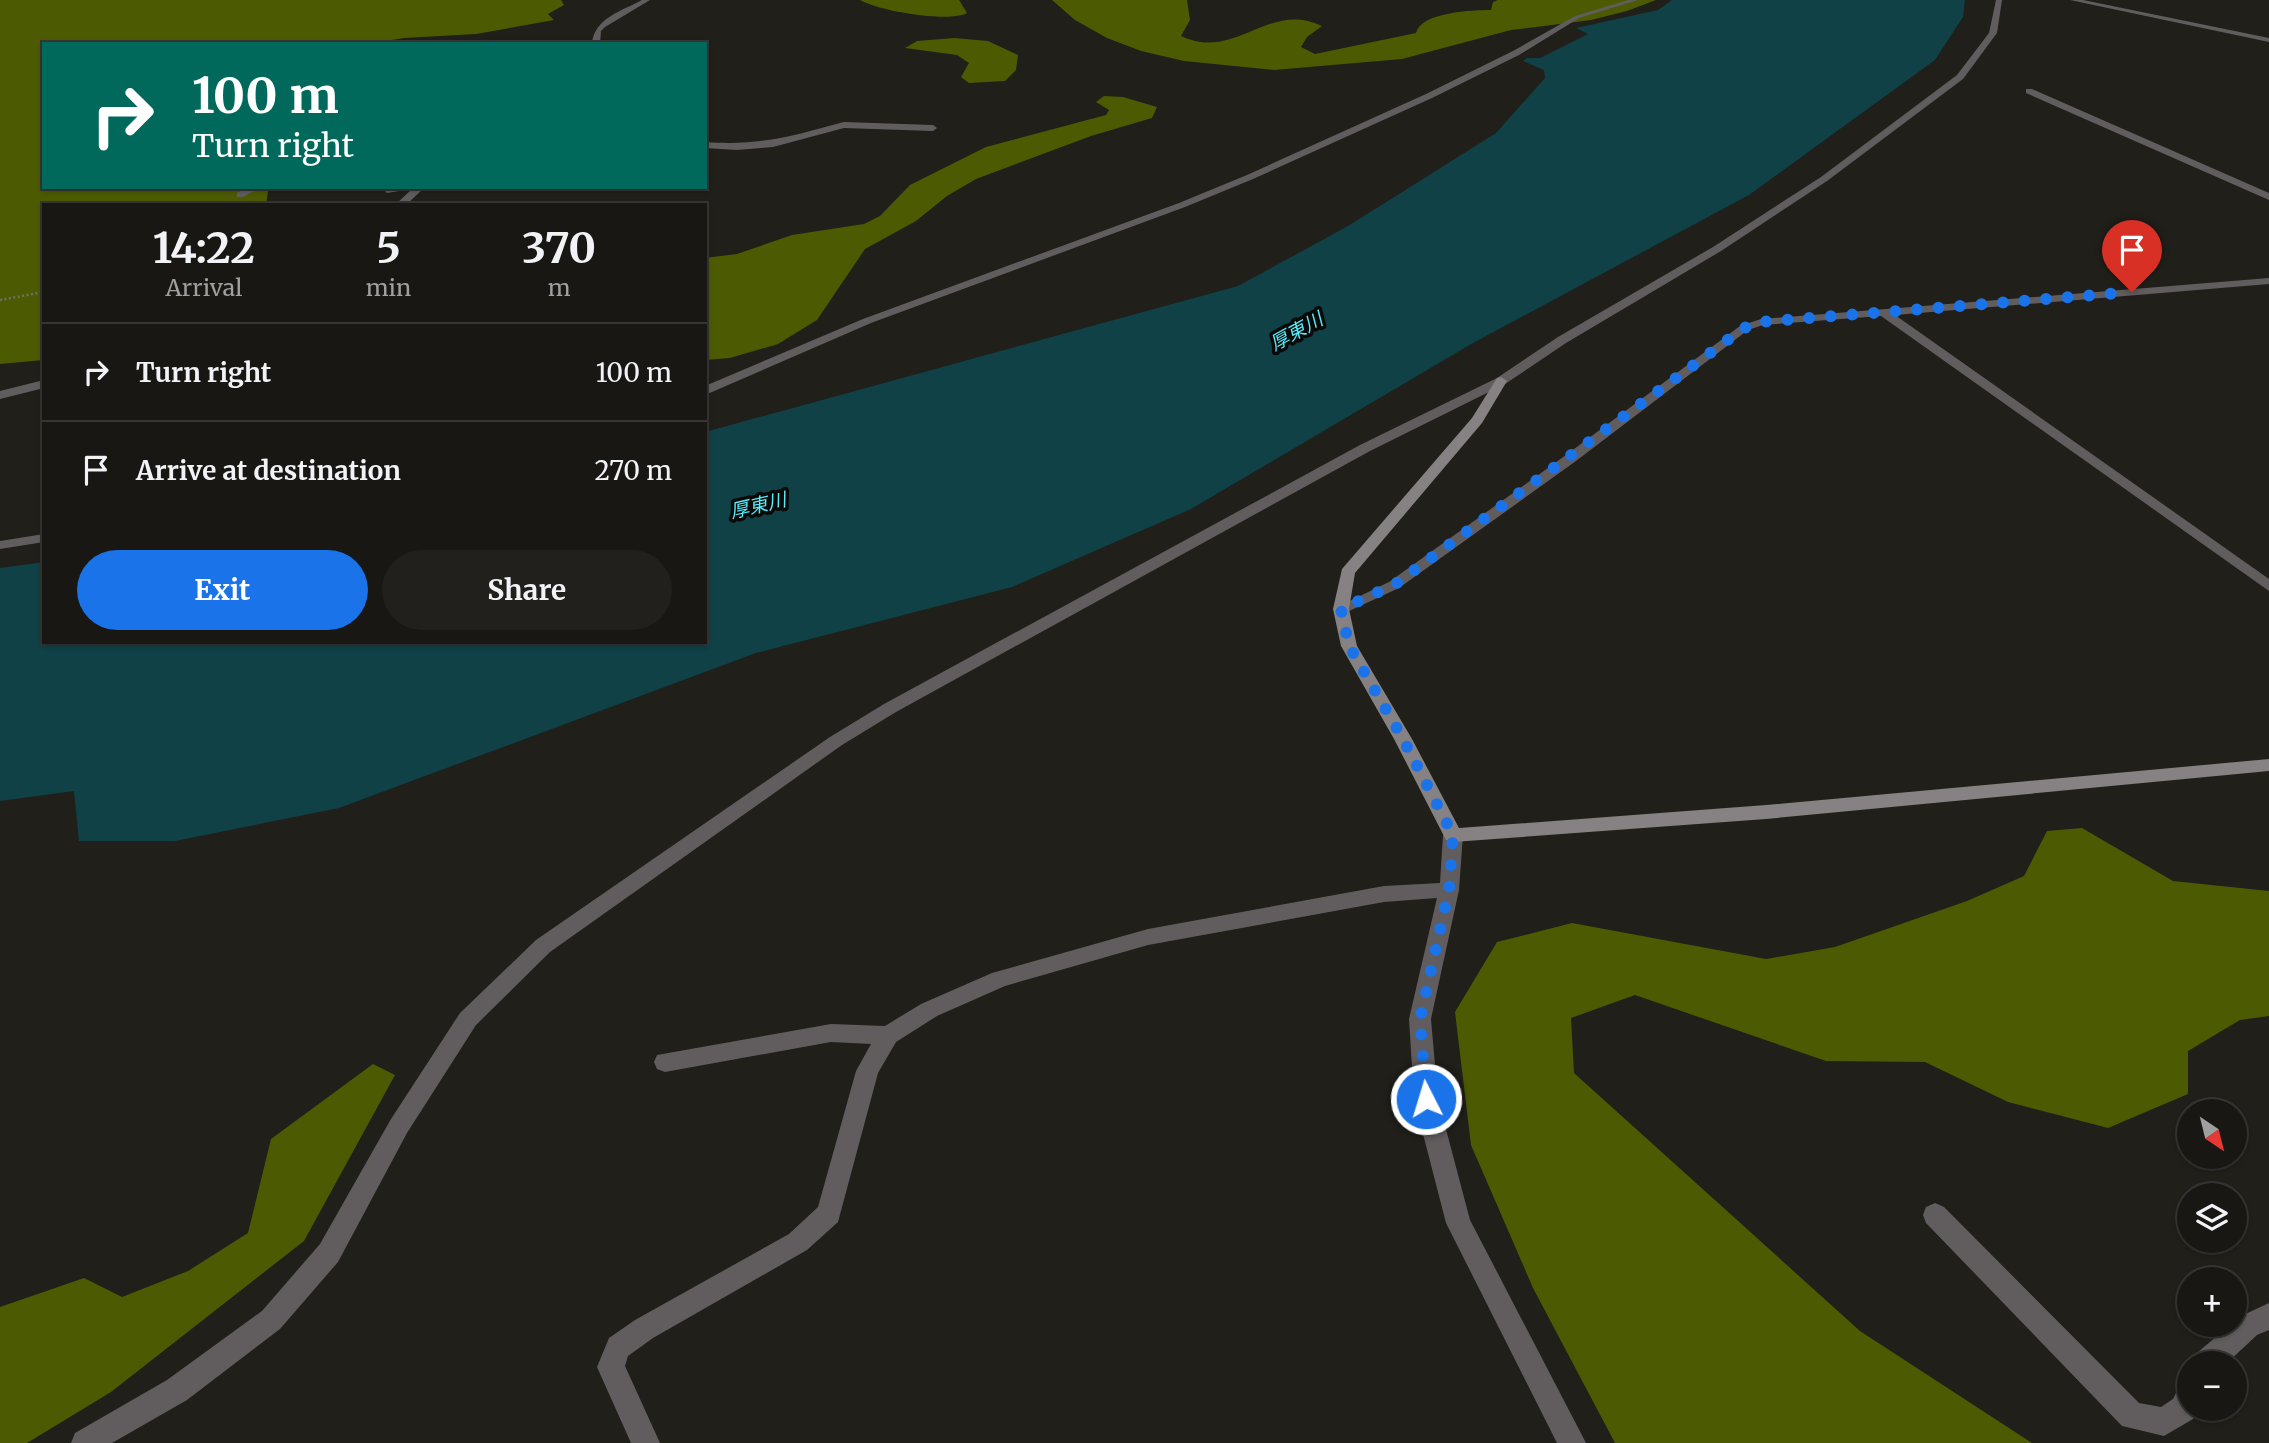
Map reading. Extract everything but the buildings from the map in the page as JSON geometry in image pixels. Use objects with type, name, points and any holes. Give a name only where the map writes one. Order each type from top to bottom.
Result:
[{"type":"street","points":[[596,42],[597,31],[602,25],[647,0]]},
{"type":"street","points":[[707,390],[867,321],[1216,191],[1429,96],[1516,53],[1577,17],[1635,0]]},
{"type":"street","points":[[85,1443],[177,1390],[271,1320],[329,1253],[399,1126],[468,1019],[543,946],[835,741],[1365,448],[1501,381],[1562,341],[1728,242],[1824,179],[1960,77],[1993,33],[1998,0]]},
{"type":"street","points":[[2073,0],[2269,40]]},
{"type":"street","points":[[2029,91],[2269,197]]},
{"type":"street","points":[[707,145],[737,147],[773,144],[844,125],[933,128]]},
{"type":"street","points":[[240,195],[252,189]]},
{"type":"street","points":[[402,203],[419,189]]},
{"type":"street","points":[[1341,609],[1394,585],[1744,328],[1761,322],[2269,281]]},
{"type":"street","points":[[1885,313],[2269,586]]},
{"type":"street","points":[[1501,381],[1477,420],[1347,572],[1341,609],[1349,646],[1403,739],[1453,835],[1449,890],[1420,1019],[1426,1099],[1458,1223],[1572,1443]]},
{"type":"street","points":[[0,395],[42,384]]},
{"type":"street","points":[[0,545],[42,538]]},
{"type":"street","points":[[1453,835],[1766,812],[2269,765]]},
{"type":"street","points":[[646,1443],[611,1367],[618,1347],[644,1329],[798,1242],[829,1214],[867,1071],[888,1035],[929,1010],[1000,979],[1148,937],[1384,894],[1449,890]]},
{"type":"street","points":[[665,1062],[831,1033],[888,1035]]},
{"type":"street","points":[[1935,1214],[2132,1416],[2164,1422],[2177,1413]]},
{"type":"street","points":[[2220,1351],[2248,1326],[2269,1316]]},
{"type":"path","points":[[0,300],[42,292]]},
{"type":"green space","points":[[0,0],[561,0],[564,5],[548,14],[554,20],[476,34],[386,41],[401,42],[42,42],[42,189],[270,189],[266,203],[42,203],[42,360],[0,364]]},
{"type":"green space","points":[[860,0],[959,0],[967,13],[946,17],[930,16],[882,8]]},
{"type":"green space","points":[[1052,0],[1187,0],[1190,20],[1181,36],[1201,42],[1219,42],[1285,20],[1303,20],[1322,26],[1307,37],[1301,47],[1315,54],[1416,33],[1420,26],[1437,16],[1491,10],[1493,2],[1498,0],[1656,0],[1591,20],[1511,30],[1402,59],[1274,70],[1184,61],[1141,51],[1107,38],[1075,20]]},
{"type":"green space","points":[[954,38],[988,41],[1018,55],[1016,70],[1005,81],[969,83],[961,77],[969,63],[957,55],[905,48],[917,41]]},
{"type":"green space","points":[[1104,96],[1123,97],[1157,107],[1152,118],[1091,136],[976,179],[947,196],[916,221],[865,249],[817,320],[778,344],[730,358],[707,360],[707,258],[737,254],[792,235],[864,224],[880,216],[910,185],[986,147],[1106,115],[1109,110],[1096,102]]},
{"type":"green space","points":[[2082,828],[2173,881],[2269,891],[2269,1016],[2240,1020],[2188,1051],[2188,1094],[2108,1128],[2008,1102],[1925,1062],[1826,1061],[1635,995],[1571,1018],[1574,1073],[1860,1331],[2032,1443],[1615,1443],[1533,1288],[1471,1145],[1455,1012],[1497,942],[1572,923],[1766,959],[1835,947],[1967,901],[2024,876],[2047,831]]},
{"type":"green space","points":[[373,1064],[395,1075],[304,1241],[111,1392],[27,1443],[0,1443],[0,1307],[84,1278],[122,1297],[188,1271],[248,1233],[271,1139]]},
{"type":"water","name":"厚東川","points":[[1672,0],[1965,0],[1963,17],[1935,60],[1749,195],[1473,343],[1191,509],[1012,587],[756,653],[339,808],[175,841],[79,841],[74,791],[0,801],[0,568],[42,562],[42,644],[707,644],[707,431],[1238,286],[1348,226],[1496,133],[1545,78],[1544,70],[1523,61],[1527,58],[1540,58],[1588,34],[1576,28],[1658,10]]},
{"type":"route","points":[[1426,1099],[1420,1019],[1449,890],[1453,835],[1403,739],[1349,646],[1341,609],[1394,585],[1571,458],[1744,328],[1761,322],[2132,292]]}]
